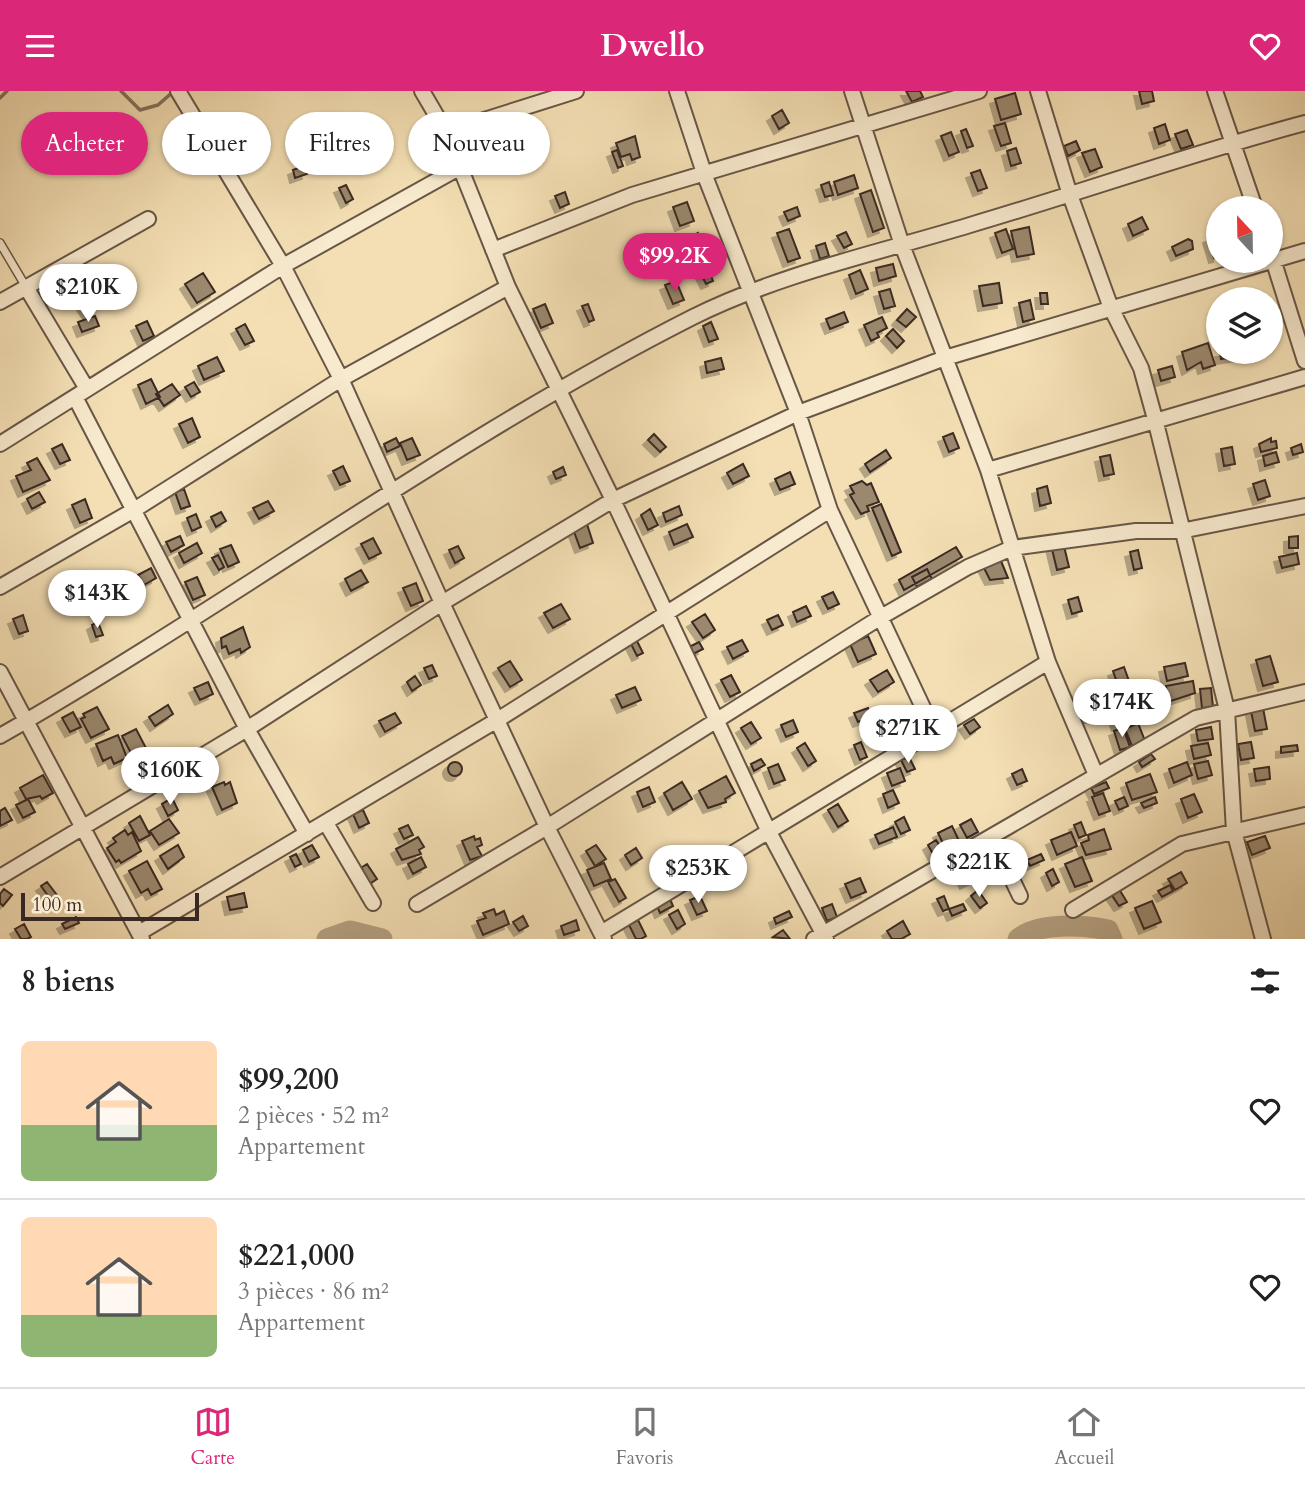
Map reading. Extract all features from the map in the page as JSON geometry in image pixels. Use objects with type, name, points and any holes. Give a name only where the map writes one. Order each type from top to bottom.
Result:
[{"type":"street","points":[[178,91],[283,266],[341,379],[442,603],[499,719],[547,827],[602,936],[1048,662]]},
{"type":"street","points":[[422,91],[434,112]]},
{"type":"street","points":[[509,112],[576,91]]},
{"type":"street","points":[[677,91],[705,176],[798,413],[830,510],[934,731]]},
{"type":"street","points":[[852,91],[902,245],[988,470],[1048,662],[1096,775]]},
{"type":"street","points":[[493,250],[632,195],[705,176],[979,91]]},
{"type":"street","points":[[1038,91],[1070,195],[1111,308],[1141,368],[1155,419],[1227,710],[1234,831],[1263,939]]},
{"type":"street","points":[[1214,91],[1251,196]]},
{"type":"street","points":[[0,736],[558,390],[695,316],[751,291],[1070,195],[1232,142],[1305,123]]},
{"type":"street","points":[[0,444],[283,266],[446,175]]},
{"type":"street","points":[[462,175],[508,286],[821,937],[1196,718],[1305,692]]},
{"type":"street","points":[[0,302],[148,219]]},
{"type":"street","points":[[1283,254],[1305,251]]},
{"type":"street","points":[[0,877],[247,729],[442,603],[613,500],[798,413],[945,358],[1217,273]]},
{"type":"street","points":[[1278,273],[1305,362]]},
{"type":"street","points":[[0,587],[134,510],[341,379],[508,286]]},
{"type":"street","points":[[26,287],[81,393],[134,510],[247,729],[307,834]]},
{"type":"street","points":[[988,470],[1305,377]]},
{"type":"street","points":[[416,904],[547,827],[881,617],[968,567],[1012,548],[1136,531],[1181,531],[1305,506]]},
{"type":"street","points":[[0,672],[141,936],[668,615],[830,510]]},
{"type":"street","points":[[1073,910],[1182,844],[1305,815]]},
{"type":"street","points":[[326,823],[373,903]]},
{"type":"street","points":[[992,837],[1020,896]]},
{"type":"lane","points":[[0,243],[26,287]]},
{"type":"building","points":[[906,91],[920,91],[923,97],[912,102]]},
{"type":"building","points":[[1139,91],[1152,91],[1154,101],[1142,104]]},
{"type":"building","points":[[1015,93],[1021,114],[1001,120],[995,99]]},
{"type":"building","points":[[782,110],[789,123],[779,129],[772,116]]},
{"type":"building","points":[[1005,123],[1011,143],[1001,146],[994,126]]},
{"type":"building","points":[[1165,124],[1170,140],[1159,144],[1154,128]]},
{"type":"building","points":[[966,129],[973,146],[967,148],[961,131]]},
{"type":"building","points":[[1187,130],[1193,145],[1181,149],[1175,134]]},
{"type":"building","points":[[951,132],[959,152],[949,156],[941,136]]},
{"type":"building","points":[[635,136],[640,157],[632,160],[630,154],[621,157],[616,143]]},
{"type":"building","points":[[1076,141],[1080,150],[1068,156],[1064,146]]},
{"type":"building","points":[[1016,148],[1021,163],[1011,166],[1007,151]]},
{"type":"building","points":[[1095,149],[1102,167],[1090,172],[1082,153]]},
{"type":"building","points":[[617,150],[623,166],[618,168],[612,152]]},
{"type":"building","points":[[980,170],[987,188],[978,191],[971,173]]},
{"type":"building","points":[[854,175],[858,188],[838,195],[834,182]]},
{"type":"building","points":[[829,182],[833,195],[825,197],[821,185]]},
{"type":"building","points":[[346,185],[353,199],[346,203],[339,188]]},
{"type":"building","points":[[871,190],[884,228],[873,232],[860,194]]},
{"type":"building","points":[[565,192],[569,204],[560,208],[555,196]]},
{"type":"building","points":[[687,202],[694,221],[680,226],[673,207]]},
{"type":"building","points":[[797,207],[800,216],[788,221],[784,212]]},
{"type":"building","points":[[1142,217],[1148,229],[1133,236],[1128,224]]},
{"type":"building","points":[[1029,227],[1034,254],[1017,257],[1011,231]]},
{"type":"building","points":[[789,229],[800,258],[788,262],[777,233]]},
{"type":"building","points":[[1006,229],[1013,249],[1002,253],[995,233]]},
{"type":"building","points":[[846,232],[852,244],[844,248],[837,236]]},
{"type":"building","points":[[698,233],[708,252],[696,259],[686,240]]},
{"type":"building","points":[[1188,239],[1192,241],[1193,249],[1176,256],[1172,247]]},
{"type":"building","points":[[825,243],[829,256],[820,259],[816,246]]},
{"type":"building","points":[[893,264],[896,276],[879,281],[876,268]]},
{"type":"building","points":[[707,266],[713,281],[706,284],[699,270]]},
{"type":"building","points":[[860,270],[868,289],[856,294],[849,275]]},
{"type":"building","points":[[203,273],[215,292],[197,303],[185,284]]},
{"type":"building","points":[[676,281],[684,300],[673,304],[665,285]]},
{"type":"building","points":[[999,283],[1002,303],[983,306],[979,286]]},
{"type":"building","points":[[890,289],[895,306],[884,309],[879,292]]},
{"type":"building","points":[[86,290],[96,309],[88,314],[77,298],[78,294]]},
{"type":"building","points":[[1040,293],[1047,293],[1048,304],[1041,304]]},
{"type":"building","points":[[1030,300],[1034,319],[1023,322],[1019,303]]},
{"type":"building","points":[[545,304],[553,323],[541,328],[533,309]]},
{"type":"building","points":[[588,304],[594,320],[589,322],[582,306]]},
{"type":"building","points":[[907,309],[916,317],[906,327],[897,320]]},
{"type":"building","points":[[844,312],[848,322],[830,329],[826,319]]},
{"type":"building","points":[[95,316],[99,326],[82,332],[78,322]]},
{"type":"building","points":[[882,317],[887,328],[877,333],[879,337],[871,341],[864,325]]},
{"type":"building","points":[[147,321],[154,336],[143,341],[136,326]]},
{"type":"building","points":[[711,322],[718,339],[709,342],[703,326]]},
{"type":"building","points":[[245,324],[254,341],[245,345],[236,329]]},
{"type":"building","points":[[893,329],[904,341],[897,348],[886,336]]},
{"type":"building","points":[[1206,344],[1206,364],[1215,365],[1203,369],[1201,362],[1187,370],[1182,352]]},
{"type":"building","points":[[217,357],[224,371],[204,380],[198,366]]},
{"type":"building","points":[[721,358],[724,369],[707,373],[705,362]]},
{"type":"building","points":[[1172,366],[1175,377],[1161,381],[1158,370]]},
{"type":"building","points":[[151,379],[160,397],[146,404],[138,385]]},
{"type":"building","points":[[194,382],[200,392],[191,397],[185,387]]},
{"type":"building","points":[[172,384],[180,395],[164,406],[156,394]]},
{"type":"building","points":[[192,418],[200,437],[188,443],[179,424]]},
{"type":"building","points":[[953,433],[959,448],[949,452],[943,437]]},
{"type":"building","points":[[654,434],[666,447],[660,452],[648,440]]},
{"type":"building","points":[[396,438],[400,446],[387,452],[384,444]]},
{"type":"building","points":[[412,438],[420,455],[407,460],[400,443]]},
{"type":"building","points":[[1271,438],[1271,442],[1276,441],[1277,448],[1261,452],[1259,444]]},
{"type":"building","points":[[62,444],[70,460],[60,464],[52,449]]},
{"type":"building","points":[[1301,444],[1303,452],[1293,455],[1291,448]]},
{"type":"building","points":[[1232,447],[1235,464],[1224,466],[1221,449]]},
{"type":"building","points":[[886,450],[891,458],[870,472],[865,464]]},
{"type":"building","points":[[1276,452],[1279,462],[1265,466],[1263,456]]},
{"type":"building","points":[[1110,455],[1114,474],[1104,476],[1100,457]]},
{"type":"building","points":[[37,458],[50,480],[23,492],[16,476],[31,470],[27,463]]},
{"type":"building","points":[[743,464],[749,476],[733,484],[727,473]]},
{"type":"building","points":[[343,466],[350,481],[340,485],[333,471]]},
{"type":"building","points":[[563,467],[566,475],[556,479],[553,472]]},
{"type":"building","points":[[790,472],[795,484],[780,490],[775,479]]},
{"type":"building","points":[[1265,480],[1270,496],[1258,500],[1253,484]]},
{"type":"building","points":[[862,481],[867,485],[871,483],[879,502],[867,506],[869,511],[861,514],[850,495],[854,493],[850,486]]},
{"type":"building","points":[[1047,486],[1051,503],[1040,506],[1037,489]]},
{"type":"building","points":[[184,489],[190,506],[181,509],[175,492]]},
{"type":"building","points":[[39,492],[45,502],[32,509],[27,499]]},
{"type":"building","points":[[85,499],[92,518],[80,523],[72,505]]},
{"type":"building","points":[[268,501],[274,511],[259,519],[253,508]]},
{"type":"building","points":[[881,504],[901,552],[892,556],[872,508]]},
{"type":"building","points":[[679,506],[682,515],[666,522],[663,513]]},
{"type":"building","points":[[650,509],[658,525],[648,530],[641,515]]},
{"type":"building","points":[[221,512],[226,521],[216,527],[211,517]]},
{"type":"building","points":[[196,514],[201,527],[192,531],[187,518]]},
{"type":"building","points":[[587,524],[593,543],[580,548],[573,529]]},
{"type":"building","points":[[687,524],[693,537],[674,545],[669,532]]},
{"type":"building","points":[[180,536],[184,545],[171,552],[166,542]]},
{"type":"building","points":[[1298,536],[1298,548],[1289,548],[1289,537]]},
{"type":"building","points":[[373,538],[381,553],[369,559],[361,544]]},
{"type":"building","points":[[1063,542],[1069,567],[1057,570],[1051,545]]},
{"type":"building","points":[[197,543],[202,553],[184,563],[179,553]]},
{"type":"building","points":[[231,545],[239,562],[228,567],[220,549]]},
{"type":"building","points":[[458,546],[464,558],[455,563],[449,550]]},
{"type":"building","points":[[956,547],[962,557],[904,590],[899,580]]},
{"type":"building","points":[[1138,550],[1142,568],[1134,570],[1130,552]]},
{"type":"building","points":[[1297,553],[1299,564],[1282,568],[1279,557]]},
{"type":"building","points":[[218,555],[224,567],[219,570],[212,558]]},
{"type":"building","points":[[1001,561],[1008,578],[990,580],[984,568]]},
{"type":"building","points":[[151,568],[156,578],[144,585],[138,575]]},
{"type":"building","points":[[927,569],[932,579],[917,587],[912,577]]},
{"type":"building","points":[[361,570],[368,582],[351,591],[345,579]]},
{"type":"building","points":[[197,577],[205,595],[193,600],[185,582]]},
{"type":"building","points":[[416,583],[423,601],[411,606],[403,588]]},
{"type":"building","points":[[833,592],[839,604],[828,609],[822,597]]},
{"type":"building","points":[[1078,597],[1082,611],[1072,614],[1068,600]]},
{"type":"building","points":[[561,604],[570,619],[553,628],[544,613]]},
{"type":"building","points":[[806,606],[811,616],[797,622],[793,612]]},
{"type":"building","points":[[705,614],[715,630],[703,638],[692,622]]},
{"type":"building","points":[[23,615],[28,631],[19,634],[13,619]]},
{"type":"building","points":[[778,615],[783,625],[772,630],[767,620]]},
{"type":"building","points":[[98,622],[103,635],[96,637],[92,625]]},
{"type":"building","points":[[243,627],[250,647],[241,653],[240,649],[229,654],[226,646],[222,648],[221,638]]},
{"type":"building","points":[[868,636],[876,654],[858,662],[850,644]]},
{"type":"building","points":[[635,637],[643,653],[637,656],[629,640]]},
{"type":"building","points":[[742,640],[748,651],[733,659],[727,647]]},
{"type":"building","points":[[699,642],[703,649],[693,654],[689,647]]},
{"type":"building","points":[[1270,656],[1278,682],[1263,686],[1256,660]]},
{"type":"building","points":[[510,661],[522,680],[510,687],[498,668]]},
{"type":"building","points":[[1185,663],[1188,676],[1167,681],[1164,667]]},
{"type":"building","points":[[432,665],[437,676],[429,679],[424,668]]},
{"type":"building","points":[[1124,667],[1130,684],[1119,688],[1113,671]]},
{"type":"building","points":[[887,670],[894,682],[878,692],[870,680]]},
{"type":"building","points":[[731,675],[740,692],[730,697],[721,680]]},
{"type":"building","points":[[415,676],[421,685],[412,691],[407,682]]},
{"type":"building","points":[[1193,681],[1195,693],[1168,702],[1166,686]]},
{"type":"building","points":[[208,682],[213,694],[200,700],[194,688]]},
{"type":"building","points":[[635,687],[641,700],[622,708],[616,695]]},
{"type":"building","points":[[1211,688],[1213,707],[1202,708],[1200,689]]},
{"type":"building","points":[[1106,700],[1109,715],[1084,719],[1082,704]]},
{"type":"building","points":[[168,705],[173,714],[155,726],[149,717]]},
{"type":"building","points":[[1139,706],[1142,718],[1117,726],[1113,715]]},
{"type":"building","points":[[97,707],[109,729],[91,738],[81,719],[85,717],[83,714]]},
{"type":"building","points":[[868,708],[871,717],[858,722],[854,713]]},
{"type":"building","points":[[1263,708],[1267,729],[1255,731],[1251,711]]},
{"type":"building","points":[[73,712],[81,727],[70,732],[62,718]]},
{"type":"building","points":[[395,713],[401,723],[385,732],[379,721]]},
{"type":"building","points":[[974,719],[980,727],[970,734],[964,725]]},
{"type":"building","points":[[793,720],[798,732],[786,737],[781,725]]},
{"type":"building","points":[[751,722],[761,738],[751,744],[741,728]]},
{"type":"building","points":[[891,722],[896,733],[888,737],[883,725]]},
{"type":"building","points":[[1138,723],[1145,741],[1132,746],[1125,729]]},
{"type":"building","points":[[1211,727],[1213,739],[1198,741],[1196,730]]},
{"type":"building","points":[[1123,728],[1130,747],[1120,750],[1114,731]]},
{"type":"building","points":[[136,729],[147,750],[133,757],[122,736]]},
{"type":"building","points":[[118,735],[127,758],[114,764],[111,757],[103,761],[96,744]]},
{"type":"building","points":[[861,742],[867,757],[860,760],[854,745]]},
{"type":"building","points":[[1251,742],[1254,758],[1241,760],[1238,744]]},
{"type":"building","points":[[805,743],[816,761],[808,766],[797,748]]},
{"type":"building","points":[[1208,743],[1211,755],[1194,759],[1191,746]]},
{"type":"building","points":[[1297,745],[1298,751],[1281,753],[1281,747]]},
{"type":"building","points":[[1151,754],[1155,759],[1142,767],[1139,762]]},
{"type":"building","points":[[909,757],[915,769],[907,772],[901,760]]},
{"type":"building","points":[[761,759],[765,765],[754,771],[751,764]]},
{"type":"building","points":[[148,761],[152,762],[155,771],[140,777],[136,768]]},
{"type":"building","points":[[1208,761],[1212,775],[1198,779],[1194,764]]},
{"type":"building","points":[[455,762],[460,764],[460,774],[455,776],[450,774],[448,769],[450,764]]},
{"type":"building","points":[[1187,762],[1192,775],[1174,783],[1169,769]]},
{"type":"building","points":[[778,764],[785,780],[774,784],[768,768]]},
{"type":"building","points":[[1269,767],[1270,779],[1256,781],[1254,769]]},
{"type":"building","points":[[900,768],[905,781],[892,786],[887,773]]},
{"type":"building","points":[[1022,769],[1027,781],[1017,785],[1012,774]]},
{"type":"building","points":[[1150,774],[1157,792],[1132,800],[1126,783]]},
{"type":"building","points":[[43,775],[53,793],[42,799],[40,796],[26,799],[20,788]]},
{"type":"building","points":[[726,776],[735,793],[725,799],[726,802],[708,808],[699,791]]},
{"type":"building","points":[[224,782],[225,785],[230,782],[237,803],[222,810],[212,787]]},
{"type":"building","points":[[682,782],[692,799],[673,810],[664,793]]},
{"type":"building","points":[[1106,782],[1109,788],[1094,794],[1091,788]]},
{"type":"building","points":[[649,787],[655,802],[643,807],[637,792]]},
{"type":"building","points":[[893,790],[899,803],[888,808],[883,794]]},
{"type":"building","points":[[1103,793],[1110,811],[1099,815],[1092,797]]},
{"type":"building","points":[[1194,794],[1202,812],[1188,818],[1181,799]]},
{"type":"building","points":[[1124,797],[1128,806],[1119,810],[1115,801]]},
{"type":"building","points":[[1155,797],[1157,803],[1144,808],[1141,803]]},
{"type":"building","points":[[172,798],[178,810],[168,816],[162,804]]},
{"type":"building","points":[[28,799],[35,812],[23,818],[16,805]]},
{"type":"building","points":[[838,804],[848,821],[838,827],[828,810]]},
{"type":"building","points":[[5,808],[12,820],[0,826],[0,811]]},
{"type":"building","points":[[363,810],[369,823],[359,828],[353,814]]},
{"type":"building","points":[[140,816],[150,835],[139,841],[129,823]]},
{"type":"building","points":[[904,817],[910,830],[901,834],[895,822]]},
{"type":"building","points":[[169,819],[179,833],[159,845],[150,831]]},
{"type":"building","points":[[971,819],[978,832],[967,838],[960,825]]},
{"type":"building","points":[[1081,822],[1086,835],[1079,838],[1074,825]]},
{"type":"building","points":[[408,825],[413,835],[404,839],[399,829]]},
{"type":"building","points":[[952,826],[961,845],[947,852],[938,833]]},
{"type":"building","points":[[893,827],[897,837],[879,844],[875,835]]},
{"type":"building","points":[[1104,829],[1111,849],[1086,855],[1081,843],[1089,840],[1088,835]]},
{"type":"building","points":[[125,830],[128,835],[132,832],[141,851],[121,863],[119,860],[116,862],[107,848],[116,842],[113,838]]},
{"type":"building","points":[[1071,832],[1077,846],[1057,855],[1051,840]]},
{"type":"building","points":[[474,836],[475,840],[480,838],[482,845],[477,847],[482,856],[470,860],[462,841]]},
{"type":"building","points":[[1265,836],[1270,848],[1252,855],[1247,842]]},
{"type":"building","points":[[418,837],[424,847],[419,850],[421,854],[402,860],[396,849]]},
{"type":"building","points":[[936,840],[943,851],[934,856],[928,845]]},
{"type":"building","points":[[178,845],[184,857],[168,869],[160,856]]},
{"type":"building","points":[[312,845],[319,857],[309,862],[303,850]]},
{"type":"building","points":[[596,845],[606,859],[595,866],[586,851]]},
{"type":"building","points":[[636,848],[642,858],[631,865],[625,855]]},
{"type":"building","points":[[296,854],[301,864],[295,867],[290,857]]},
{"type":"building","points":[[1041,854],[1044,860],[1030,866],[1027,860]]},
{"type":"building","points":[[421,857],[426,867],[413,874],[408,864]]},
{"type":"building","points":[[1082,857],[1092,881],[1075,887],[1065,864]]},
{"type":"building","points":[[147,861],[162,889],[151,895],[148,889],[141,893],[129,871]]},
{"type":"building","points":[[604,863],[611,879],[594,886],[587,870]]},
{"type":"building","points":[[367,864],[377,879],[368,885],[359,869]]},
{"type":"building","points":[[971,865],[977,878],[965,884],[959,871]]},
{"type":"building","points":[[1053,869],[1059,882],[1052,886],[1046,873]]},
{"type":"building","points":[[1181,872],[1187,883],[1175,890],[1168,879]]},
{"type":"building","points":[[860,878],[866,892],[851,898],[845,884]]},
{"type":"building","points":[[615,879],[626,898],[619,902],[608,882]]},
{"type":"building","points":[[47,882],[57,895],[51,900],[41,886]]},
{"type":"building","points":[[1170,885],[1173,891],[1162,897],[1158,891]]},
{"type":"building","points":[[4,889],[12,895],[3,906],[0,903],[0,894]]},
{"type":"building","points":[[1119,889],[1127,902],[1119,906],[1111,894]]},
{"type":"building","points":[[978,890],[987,903],[980,908],[971,896]]},
{"type":"building","points":[[244,893],[247,907],[230,910],[227,897]]},
{"type":"building","points":[[700,896],[707,911],[697,915],[690,900]]},
{"type":"building","points":[[944,896],[949,909],[943,911],[937,899]]},
{"type":"building","points":[[670,899],[673,906],[660,913],[657,906]]},
{"type":"building","points":[[1152,901],[1161,922],[1144,929],[1135,908]]},
{"type":"building","points":[[832,904],[837,917],[827,921],[822,908]]},
{"type":"building","points":[[963,904],[966,910],[952,916],[949,909]]},
{"type":"building","points":[[494,909],[496,915],[504,911],[509,924],[483,935],[477,921],[486,918],[483,913]]},
{"type":"building","points":[[678,910],[685,924],[677,929],[669,915]]},
{"type":"building","points":[[789,911],[792,917],[776,924],[774,918]]},
{"type":"building","points":[[523,916],[528,926],[519,931],[513,922]]},
{"type":"building","points":[[76,917],[79,923],[65,929],[62,924]]},
{"type":"building","points":[[576,920],[579,930],[564,935],[561,926]]},
{"type":"building","points":[[638,920],[646,936],[641,939],[636,939],[629,925]]},
{"type":"building","points":[[903,921],[910,934],[901,939],[892,939],[887,931]]},
{"type":"building","points":[[24,924],[31,937],[21,939],[15,929]]},
{"type":"building","points":[[783,930],[790,939],[773,937]]},
{"type":"waterway","points":[[0,98],[7,91]]},
{"type":"waterway","points":[[121,91],[140,110],[158,105],[174,91]]},
{"type":"waterway","points":[[1018,939],[1049,927],[1074,926],[1108,930],[1112,939]]},
{"type":"waterway","points":[[327,939],[350,931],[382,939]]}]
